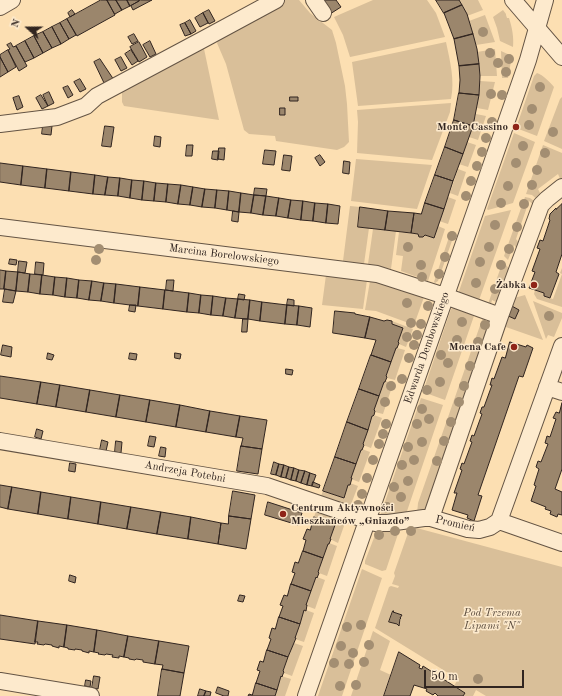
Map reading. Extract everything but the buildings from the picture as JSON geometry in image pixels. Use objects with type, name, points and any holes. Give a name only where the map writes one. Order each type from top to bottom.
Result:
[{"type":"street","points":[[0,7],[12,0]]},
{"type":"street","points":[[0,124],[57,117],[86,106],[97,96],[276,0]]},
{"type":"street","points":[[314,0],[323,14]]},
{"type":"street","points":[[513,0],[562,57]]},
{"type":"street","name":"Edwarda Dembowskiego","points":[[306,696],[528,60],[545,0]]},
{"type":"street","points":[[431,518],[500,316],[541,205],[562,187]]},
{"type":"street","name":"Marcina Borelowskiego","points":[[0,227],[377,274],[500,316]]},
{"type":"street","points":[[562,346],[499,521],[562,542]]},
{"type":"street","points":[[547,387],[562,392]]},
{"type":"street","name":"Andrzeja Potebni","points":[[0,441],[267,486],[366,521]]},
{"type":"street","name":"Promień","points":[[366,521],[388,523],[431,518],[468,529],[479,530],[499,521]]},
{"type":"street","points":[[0,681],[91,696]]},
{"type":"green space","points":[[285,0],[299,0],[310,13],[332,30],[345,86],[349,142],[344,147],[337,150],[276,141],[275,136],[249,134],[244,130],[226,64],[217,43],[220,36]]},
{"type":"green space","points":[[373,0],[427,0],[436,13],[445,37],[350,57],[343,35],[334,17]]},
{"type":"green space","points":[[459,0],[478,0],[483,10],[467,16]]},
{"type":"green space","points":[[503,10],[507,18],[509,18],[511,25],[513,47],[500,41],[493,17]]},
{"type":"green space","points":[[485,15],[495,42],[476,45],[469,21]]},
{"type":"green space","points":[[446,42],[452,78],[451,99],[358,106],[352,62]]},
{"type":"green space","points":[[203,44],[219,120],[124,106],[122,102],[122,85]]},
{"type":"green space","points":[[495,49],[497,76],[480,76],[477,52]]},
{"type":"green space","points":[[501,51],[512,56],[508,78],[502,78]]},
{"type":"green space","points":[[537,73],[542,75],[554,87],[537,136],[516,128],[534,76]]},
{"type":"green space","points":[[480,81],[495,82],[488,110],[477,108]]},
{"type":"green space","points":[[562,97],[562,149],[544,141]]},
{"type":"green space","points":[[451,103],[450,112],[432,160],[357,153],[357,110]]},
{"type":"green space","points":[[476,114],[486,116],[478,140],[469,137]]},
{"type":"green space","points":[[514,133],[535,142],[513,203],[488,210],[487,209]]},
{"type":"green space","points":[[467,142],[476,145],[468,167],[459,164]]},
{"type":"green space","points":[[543,145],[562,153],[562,183],[558,174],[538,189],[543,199],[539,201],[532,195],[526,194]]},
{"type":"green space","points":[[356,159],[432,165],[417,209],[351,201]]},
{"type":"green space","points":[[458,169],[466,172],[458,196],[450,193]]},
{"type":"green space","points":[[448,197],[456,200],[448,224],[439,221]]},
{"type":"green space","points":[[525,197],[530,198],[538,204],[536,207],[529,201],[516,239],[521,246],[520,253],[514,245],[508,260],[504,256]]},
{"type":"green space","points":[[350,206],[360,207],[358,227],[369,228],[364,264],[343,261]]},
{"type":"green space","points":[[511,210],[478,303],[458,294],[485,216]]},
{"type":"green space","points":[[438,226],[445,229],[428,281],[401,271],[403,256],[396,255],[399,232],[418,234],[420,237],[425,235],[433,238]]},
{"type":"green space","points":[[373,229],[396,231],[391,269],[368,264]]},
{"type":"green space","points":[[451,231],[455,232],[438,281],[435,283],[434,282]]},
{"type":"green space","points":[[503,261],[512,273],[500,297],[496,302],[492,300],[491,304],[488,304]]},
{"type":"green space","points":[[562,274],[562,307],[537,299],[534,294],[535,290],[544,293],[544,296],[553,299]]},
{"type":"green space","points":[[326,275],[367,280],[363,309],[322,305]]},
{"type":"green space","points":[[370,281],[424,297],[414,325],[376,311],[365,310]]},
{"type":"green space","points":[[525,295],[543,340],[503,326],[506,315],[515,319],[519,310],[510,305],[514,298]]},
{"type":"green space","points":[[533,301],[562,313],[562,318],[554,337],[548,335],[546,339]]},
{"type":"green space","points":[[455,307],[475,313],[445,400],[423,392],[451,309]]},
{"type":"green space","points":[[483,317],[491,319],[425,511],[417,514],[418,503]]},
{"type":"green space","points":[[392,321],[413,329],[406,347],[398,342],[403,328],[392,324]]},
{"type":"green space","points":[[396,348],[405,350],[395,380],[387,378],[386,376]]},
{"type":"green space","points":[[386,381],[393,384],[383,414],[375,412],[374,410],[384,382]]},
{"type":"green space","points":[[421,398],[443,405],[405,517],[379,519]]},
{"type":"green space","points":[[374,415],[382,418],[371,448],[363,444],[372,416]]},
{"type":"green space","points":[[362,449],[370,452],[359,482],[351,478]]},
{"type":"green space","points":[[350,483],[358,486],[350,507],[321,496],[323,491],[344,498]]},
{"type":"green space","points":[[316,511],[345,523],[338,543],[330,539],[335,525],[314,517]]},
{"type":"green space","name":"Pod Trzema Lipami \"N\"","points":[[413,527],[562,567],[562,696],[486,696],[476,690],[473,696],[463,696],[464,692],[454,686],[458,679],[375,628],[389,587],[391,586],[398,588],[399,586],[392,584],[395,576],[394,573],[408,533]],"holes":[[[393,612],[402,615],[399,625],[389,622]]]},
{"type":"green space","points":[[398,528],[399,531],[386,570],[382,571],[365,564],[377,530]]},
{"type":"green space","points":[[329,543],[337,546],[327,576],[318,572]]},
{"type":"green space","points":[[362,569],[382,578],[342,696],[318,696]]},
{"type":"green space","points":[[316,577],[325,580],[315,609],[306,605]]},
{"type":"green space","points":[[304,610],[314,613],[304,642],[295,638]]},
{"type":"green space","points":[[373,631],[390,641],[380,670],[391,675],[384,696],[351,696]]},
{"type":"green space","points":[[294,643],[303,646],[292,676],[284,673],[283,671]]},
{"type":"green space","points":[[281,676],[291,679],[285,696],[275,696]]},
{"type":"place","name":"Monte Cassino","points":[[516,127]]},
{"type":"place","name":"Żabka","points":[[534,285]]},
{"type":"place","name":"Mocna Cafe","points":[[514,347]]},
{"type":"place","name":"Centrum Aktywności Mieszkańców „Gniazdo”","points":[[283,514]]}]
